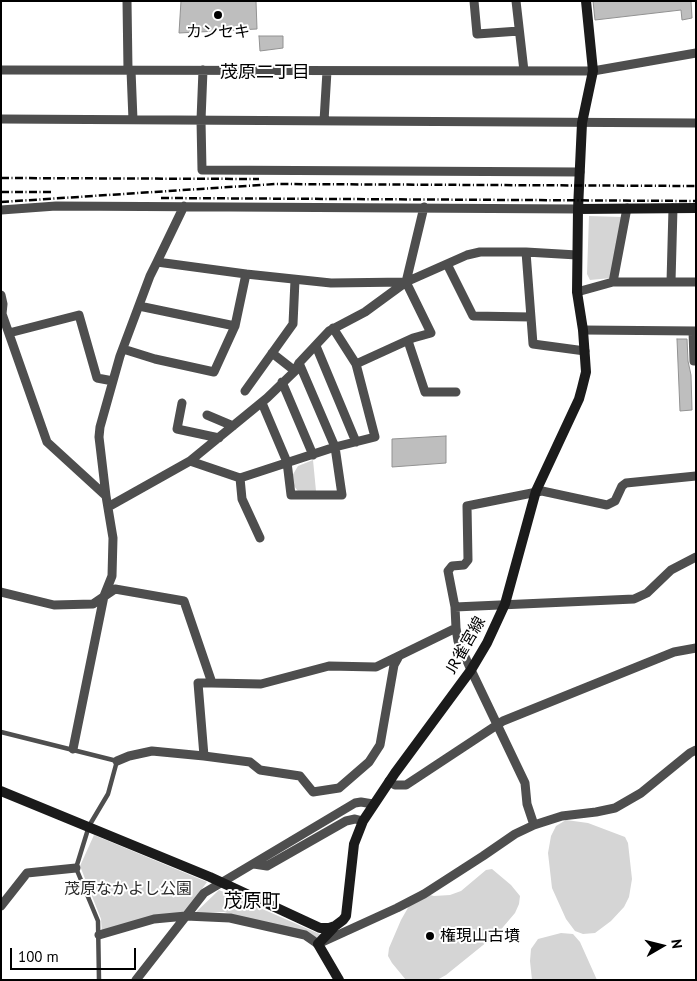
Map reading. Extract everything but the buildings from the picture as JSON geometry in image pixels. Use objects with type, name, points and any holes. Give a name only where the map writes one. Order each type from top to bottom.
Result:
[{"type":"street","points":[[127,1],[133,120]]},
{"type":"street","points":[[474,1],[477,34],[519,31]]},
{"type":"street","points":[[516,1],[524,71]]},
{"type":"street","name":"JR雀宮線","points":[[318,944],[346,916],[354,844],[363,821],[389,781],[471,670],[487,643],[505,604],[536,491],[579,399],[586,372],[583,330],[577,292],[578,209],[582,123],[593,71],[586,1]]},
{"type":"street","points":[[1,70],[593,71],[696,53]]},
{"type":"street","points":[[203,70],[202,170],[580,172]]},
{"type":"street","points":[[324,121],[326,70]]},
{"type":"street","points":[[1,119],[696,123]]},
{"type":"street","points":[[1,210],[56,206],[696,208]]},
{"type":"street","points":[[73,749],[104,596],[112,576],[113,538],[99,437],[122,348],[157,262],[184,206]]},
{"type":"street","points":[[356,364],[431,333],[406,282],[424,207]]},
{"type":"street","points":[[613,282],[627,208]]},
{"type":"street","points":[[671,282],[673,208]]},
{"type":"street","points":[[108,507],[190,461],[262,402],[329,331],[365,312],[406,282],[467,255],[480,252],[577,255]]},
{"type":"street","points":[[526,252],[533,344],[585,351]]},
{"type":"street","points":[[157,262],[331,283],[406,282]]},
{"type":"street","points":[[447,264],[473,316],[531,317]]},
{"type":"street","points":[[122,348],[155,359],[214,372],[235,326],[246,274]]},
{"type":"street","points":[[245,391],[293,324],[295,280]]},
{"type":"street","points":[[577,292],[613,282],[696,282]]},
{"type":"street","points":[[1,295],[2,312],[47,442],[106,496]]},
{"type":"street","points":[[139,306],[235,326]]},
{"type":"street","points":[[9,333],[79,315],[97,378],[113,381]]},
{"type":"street","points":[[190,461],[240,478],[375,436],[356,364],[333,328]]},
{"type":"street","points":[[583,330],[694,331],[694,361],[696,361]]},
{"type":"street","points":[[408,341],[425,392],[456,392]]},
{"type":"street","points":[[316,346],[356,442]]},
{"type":"street","points":[[262,402],[287,462],[290,495],[342,495],[335,447],[297,367],[272,353]]},
{"type":"street","points":[[282,382],[313,455]]},
{"type":"street","points":[[182,403],[176,429],[218,438]]},
{"type":"street","points":[[207,415],[233,426]]},
{"type":"street","points":[[534,825],[527,804],[525,783],[458,641],[455,607],[448,571],[452,566],[464,565],[468,560],[467,506],[536,491],[607,505],[615,501],[622,486],[626,483],[696,476]]},
{"type":"street","points":[[240,478],[242,500],[260,538]]},
{"type":"street","points":[[455,607],[634,599],[647,593],[671,570],[696,558]]},
{"type":"street","points":[[1,592],[54,605],[93,604],[116,589],[184,601],[212,683]]},
{"type":"street","points":[[204,756],[198,683],[261,684],[329,666],[376,666],[456,628]]},
{"type":"street","points":[[389,781],[395,785],[406,785],[497,724],[674,652],[696,648]]},
{"type":"street","points":[[116,761],[152,751],[204,756],[250,762],[260,770],[300,776],[313,792],[338,788],[368,762],[380,745],[394,665],[399,656]]},
{"type":"street","points":[[318,944],[424,894],[515,834],[534,825],[562,816],[615,808],[641,793],[696,750]]},
{"type":"street","points":[[1,791],[220,882],[320,928],[335,926]]},
{"type":"street","points":[[136,980],[204,892],[355,803],[373,804]]},
{"type":"street","points":[[254,864],[267,866],[335,826],[355,819],[363,821]]},
{"type":"street","points":[[1,906],[27,873],[76,868]]},
{"type":"street","points":[[99,934],[154,919],[186,916],[230,918],[305,935],[318,944],[339,980]]},
{"type":"lane","points":[[1,732],[116,761],[108,794],[89,826],[76,868],[98,921],[99,980]]},
{"type":"green space","points":[[589,216],[622,217],[611,278],[590,280],[587,274]]},
{"type":"green space","points":[[313,460],[316,491],[298,491],[294,486],[292,476],[298,466]]},
{"type":"green space","points":[[566,820],[588,823],[625,837],[628,843],[632,879],[629,897],[624,907],[611,921],[595,933],[583,934],[575,931],[566,919],[552,888],[548,853],[551,836],[556,826]]},
{"type":"green space","name":"茂原なかよし公園","points":[[94,835],[207,882],[184,913],[102,934],[101,919],[80,866]]},
{"type":"green space","points":[[492,869],[511,885],[520,896],[515,913],[498,933],[446,975],[437,980],[406,980],[388,956],[389,948],[401,920],[413,899],[422,893],[434,896],[450,895],[461,891],[486,870]]},
{"type":"green space","points":[[219,890],[324,936],[323,939],[224,912],[195,913]]},
{"type":"green space","points":[[561,933],[573,934],[580,942],[597,980],[532,980],[531,949],[538,939]]},
{"type":"railway","points":[[1,178],[259,179]]},
{"type":"railway","points":[[1,202],[276,184],[696,186]]},
{"type":"railway","points":[[1,192],[51,192]]},
{"type":"railway","points":[[161,198],[696,201]]},
{"type":"place","name":"カンセキ","points":[[218,15]]},
{"type":"place","name":"権現山古墳","points":[[430,936]]},
{"type":"district","name":"茂原二丁目","points":[[265,73]]},
{"type":"district","name":"茂原町","points":[[252,902]]}]
